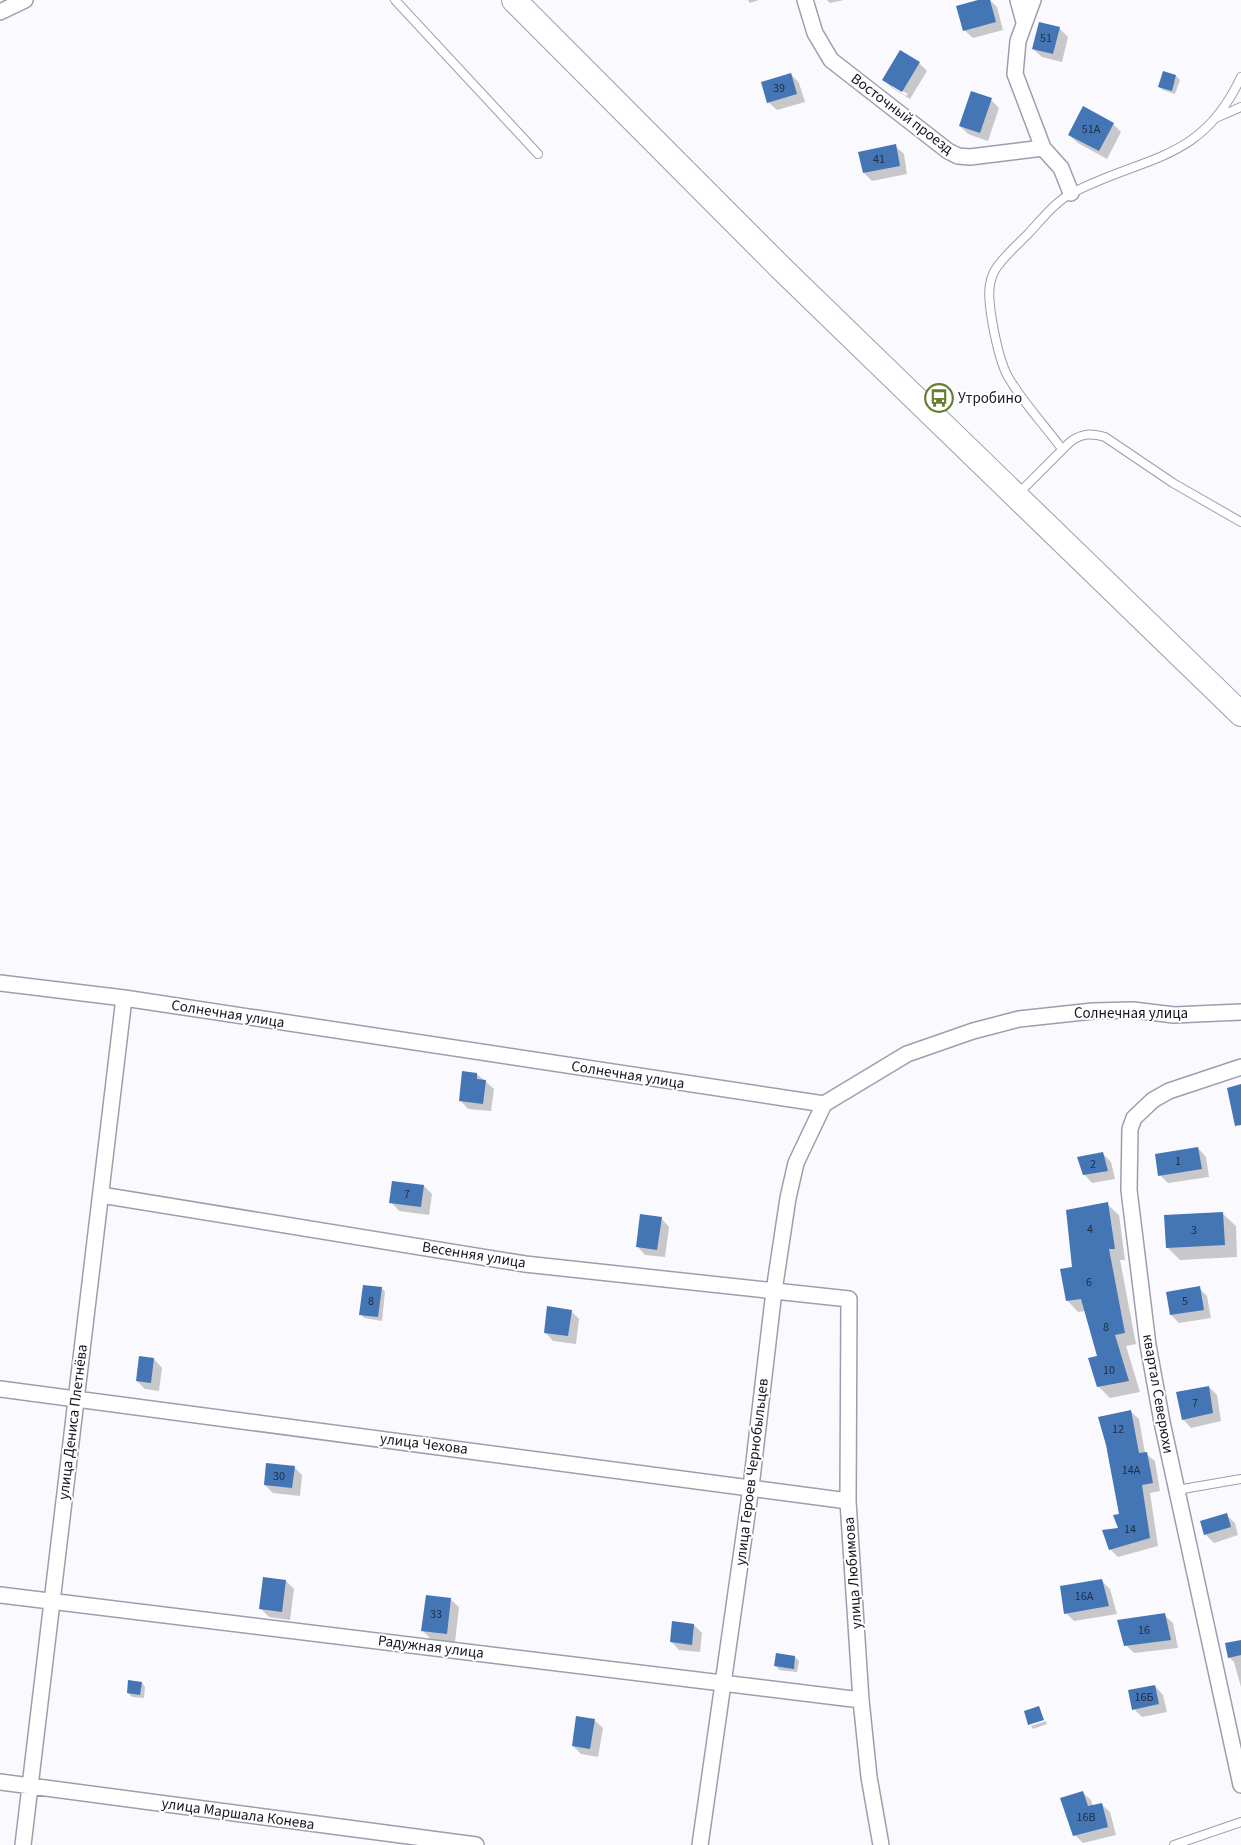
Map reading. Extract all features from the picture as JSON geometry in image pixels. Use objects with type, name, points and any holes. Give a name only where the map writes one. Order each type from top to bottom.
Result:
[{"type":"main road","points":[[514,0],[782,269],[1241,714]]},
{"type":"street","points":[[0,12],[25,0]]},
{"type":"street","name":"Восточный проезд","points":[[805,0],[815,33],[831,60],[948,151],[958,156],[970,158],[1043,148]]},
{"type":"street","points":[[1018,0],[1024,22]]},
{"type":"street","points":[[1033,0],[1024,22],[1016,55],[1015,74],[1043,148],[1061,168],[1071,193]]},
{"type":"street","name":"Солнечная улица","points":[[0,982],[124,998],[824,1104],[907,1054],[973,1030],[1019,1019],[1093,1011],[1133,1010],[1174,1015],[1241,1012]]},
{"type":"street","name":"улица Дениса Плетнёва","points":[[23,1845],[124,998]]},
{"type":"street","name":"квартал Северюхи","points":[[1241,1067],[1176,1088],[1153,1100],[1134,1118],[1130,1129],[1129,1190],[1148,1345],[1162,1422],[1209,1645],[1241,1784]]},
{"type":"street","name":"улица Героев Чернобыльцев","points":[[700,1845],[751,1487],[774,1291],[796,1163],[824,1104]]},
{"type":"street","name":"Весенняя улица","points":[[101,1195],[525,1264],[849,1299]]},
{"type":"street","name":"улица Любимова","points":[[849,1299],[848,1501],[861,1700],[869,1777],[881,1845]]},
{"type":"street","name":"улица Чехова","points":[[0,1389],[848,1501]]},
{"type":"street","name":"Радужная улица","points":[[0,1595],[861,1700]]},
{"type":"street","name":"улица Маршала Конева","points":[[0,1782],[476,1845]]},
{"type":"lane","points":[[395,0],[538,154]]},
{"type":"lane","points":[[1062,449],[1015,388],[1006,371],[994,333],[989,297],[990,284],[995,270],[1042,220],[1071,193],[1185,146],[1203,133],[1218,117],[1241,77]]},
{"type":"lane","points":[[1218,117],[1241,107]]},
{"type":"lane","points":[[1017,495],[1062,449],[1080,435],[1093,434],[1105,437],[1173,483],[1241,522]]},
{"type":"lane","points":[[1177,1490],[1241,1479]]},
{"type":"lane","points":[[1174,1845],[1241,1822]]},
{"type":"building","points":[[978,0],[990,0],[996,22],[963,31],[956,6]]},
{"type":"building","points":[[1039,22],[1060,27],[1053,54],[1032,49]]},
{"type":"building","points":[[900,50],[920,62],[902,92],[882,80]]},
{"type":"building","points":[[1163,71],[1176,75],[1172,91],[1158,87]]},
{"type":"building","points":[[791,73],[797,94],[767,103],[761,82]]},
{"type":"building","points":[[971,91],[992,98],[980,133],[959,126]]},
{"type":"building","points":[[1083,106],[1114,123],[1099,151],[1068,135]]},
{"type":"building","points":[[896,144],[900,166],[863,173],[858,152]]},
{"type":"building","points":[[462,1071],[477,1073],[477,1079],[486,1080],[483,1104],[459,1101]]},
{"type":"building","points":[[1241,1084],[1241,1125],[1235,1126],[1227,1088]]},
{"type":"building","points":[[1198,1147],[1202,1169],[1158,1176],[1155,1154]]},
{"type":"building","points":[[1103,1152],[1108,1171],[1083,1175],[1077,1157]]},
{"type":"building","points":[[392,1181],[424,1185],[421,1207],[389,1203]]},
{"type":"building","points":[[1108,1202],[1115,1249],[1109,1249],[1125,1333],[1115,1335],[1129,1381],[1097,1387],[1088,1358],[1097,1356],[1081,1299],[1066,1301],[1060,1269],[1072,1267],[1066,1210]]},
{"type":"building","points":[[1223,1212],[1225,1245],[1166,1248],[1164,1215]]},
{"type":"building","points":[[640,1214],[662,1217],[657,1250],[636,1247]]},
{"type":"building","points":[[363,1285],[382,1287],[378,1317],[359,1315]]},
{"type":"building","points":[[1200,1286],[1204,1310],[1170,1315],[1166,1292]]},
{"type":"building","points":[[547,1306],[572,1310],[568,1336],[544,1333]]},
{"type":"building","points":[[139,1356],[154,1358],[151,1383],[136,1381]]},
{"type":"building","points":[[1209,1386],[1213,1413],[1182,1420],[1176,1392]]},
{"type":"building","points":[[1131,1410],[1139,1453],[1147,1452],[1153,1483],[1142,1485],[1150,1538],[1109,1550],[1102,1530],[1118,1528],[1113,1515],[1119,1514],[1106,1445],[1098,1417]]},
{"type":"building","points":[[266,1463],[295,1466],[292,1488],[264,1485]]},
{"type":"building","points":[[1227,1513],[1231,1527],[1204,1535],[1200,1521]]},
{"type":"building","points":[[263,1577],[286,1580],[282,1612],[259,1609]]},
{"type":"building","points":[[1102,1579],[1109,1606],[1064,1614],[1060,1586]]},
{"type":"building","points":[[426,1595],[451,1598],[447,1634],[421,1631]]},
{"type":"building","points":[[1165,1613],[1171,1640],[1124,1646],[1117,1620]]},
{"type":"building","points":[[672,1621],[694,1624],[692,1645],[670,1642]]},
{"type":"building","points":[[1241,1640],[1241,1655],[1228,1658],[1225,1643]]},
{"type":"building","points":[[776,1653],[795,1656],[794,1669],[774,1666]]},
{"type":"building","points":[[128,1680],[142,1682],[140,1695],[127,1693]]},
{"type":"building","points":[[1155,1685],[1159,1704],[1132,1710],[1128,1690]]},
{"type":"building","points":[[1039,1706],[1044,1720],[1028,1725],[1024,1711]]},
{"type":"building","points":[[576,1716],[595,1719],[590,1749],[572,1746]]},
{"type":"building","points":[[1083,1791],[1088,1806],[1102,1803],[1108,1827],[1073,1836],[1060,1798]]},
{"type":"place","name":"Утробино","points":[[939,398]]}]
